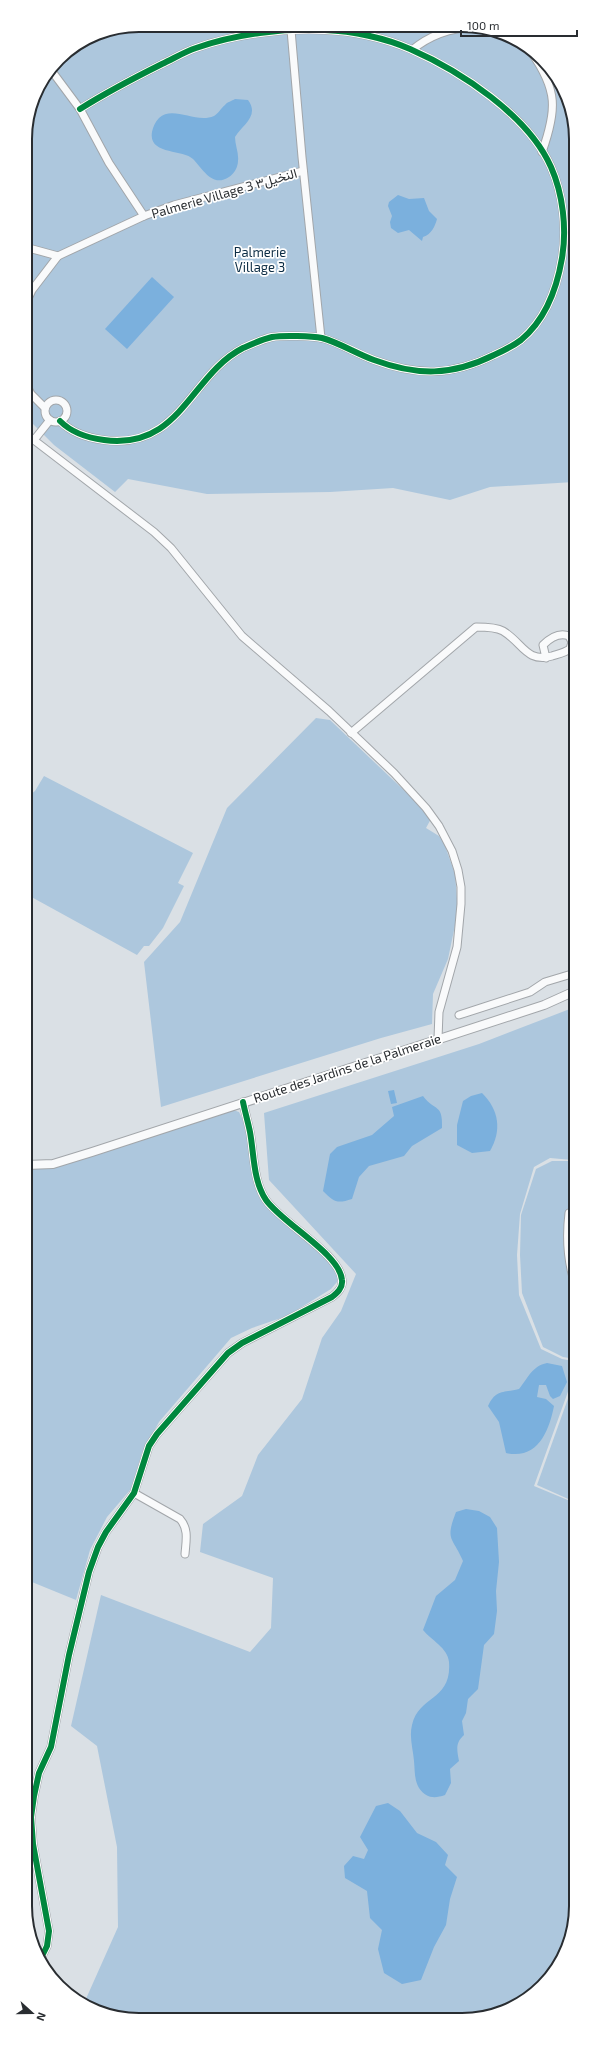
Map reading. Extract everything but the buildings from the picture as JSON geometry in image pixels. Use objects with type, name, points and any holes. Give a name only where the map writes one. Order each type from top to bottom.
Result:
[{"type":"street","points":[[80,109],[111,90],[195,48],[243,37],[277,32]]},
{"type":"street","name":"Palmerie Village 3 النخيل٣","points":[[291,32],[303,171],[321,338]]},
{"type":"street","points":[[32,395],[45,408],[45,413],[50,420],[60,421],[71,430],[91,438],[112,441],[134,439],[153,432],[170,422],[223,363],[241,350],[274,337],[321,338],[399,369],[427,373],[455,370],[481,362],[521,340],[542,315],[559,276],[564,246],[564,216],[551,167],[535,140],[510,113],[490,96],[434,61],[412,50],[368,36],[341,32]]},
{"type":"street","points":[[412,50],[444,32]]},
{"type":"street","points":[[539,64],[546,75],[551,91],[553,111],[542,152]]},
{"type":"street","name":"Palmerie Village 3 النخيل٣","points":[[54,75],[80,109],[109,163],[144,216]]},
{"type":"street","name":"Palmerie Village 3 النخيل٣","points":[[32,290],[58,256],[144,216],[174,205],[303,171]]},
{"type":"street","points":[[32,249],[58,256]]},
{"type":"street","points":[[45,408],[47,404],[55,399],[63,402],[67,410],[64,418],[60,421]]},
{"type":"street","points":[[50,420],[34,440],[154,532],[171,548],[242,636],[394,773],[434,818],[452,851],[458,870],[461,887],[459,932],[442,996],[437,1026],[438,1039]]},
{"type":"street","points":[[351,733],[476,627],[503,631],[532,656],[539,659],[546,658]]},
{"type":"street","points":[[459,1016],[530,992],[545,982],[569,975]]},
{"type":"street","name":"Route des Jardins de la Palmeraie","points":[[32,1165],[54,1164],[544,1005],[569,994]]},
{"type":"street","points":[[32,1810],[39,1773],[51,1747],[69,1655],[89,1572],[98,1547],[106,1532],[134,1493],[149,1446],[157,1434],[228,1353],[242,1343],[332,1297],[340,1291],[343,1282],[341,1272],[335,1262],[295,1229],[266,1200],[258,1180],[242,1102]]},
{"type":"street","points":[[569,1213],[567,1233],[569,1259]]},
{"type":"street","points":[[134,1493],[180,1519],[186,1530],[185,1554]]},
{"type":"street","points":[[32,1830],[48,1930],[47,1946],[43,1954]]},
{"type":"green space","name":"Palmerie Village 3","points":[[132,32],[469,32],[483,34],[503,40],[515,46],[538,63],[547,74],[561,98],[567,118],[569,139],[569,482],[490,487],[450,500],[393,488],[330,492],[207,494],[128,479],[115,492],[54,445],[32,423],[32,132],[40,98],[46,86],[63,63],[80,50],[98,40],[118,34]]},
{"type":"green space","points":[[316,718],[330,720],[432,817],[426,828],[439,836],[444,843],[455,874],[458,911],[448,959],[433,994],[432,1024],[381,1038],[161,1107],[144,962],[180,922],[227,808]]},
{"type":"green space","points":[[44,776],[193,853],[178,883],[184,886],[163,928],[149,946],[144,946],[137,955],[32,897],[32,793]]},
{"type":"green space","points":[[569,1009],[569,1160],[550,1158],[534,1167],[520,1214],[517,1255],[519,1295],[541,1349],[562,1359],[569,1360],[569,1389],[534,1486],[569,1501],[569,1913],[567,1927],[561,1947],[555,1959],[542,1976],[521,1995],[503,2005],[483,2011],[469,2013],[132,2013],[118,2011],[92,2002],[86,1999],[118,1927],[117,1847],[97,1746],[71,1726],[101,1595],[250,1652],[271,1628],[273,1578],[200,1552],[203,1524],[242,1496],[258,1455],[302,1399],[322,1338],[341,1311],[356,1274],[269,1180],[264,1113],[479,1044]]},
{"type":"green space","points":[[233,1110],[239,1112],[244,1122],[257,1189],[278,1216],[326,1259],[335,1270],[338,1278],[337,1282],[331,1289],[287,1316],[252,1328],[231,1338],[159,1422],[142,1453],[131,1489],[107,1517],[90,1550],[76,1600],[32,1582],[32,1168],[64,1164]]},
{"type":"green space","points":[[552,1161],[569,1161],[569,1358],[563,1357],[543,1347],[522,1293],[520,1255],[521,1215],[536,1169]]},
{"type":"green space","points":[[569,1396],[569,1499],[537,1485]]},
{"type":"water","points":[[235,99],[248,100],[252,111],[249,120],[235,137],[238,163],[231,176],[223,180],[213,179],[188,156],[155,145],[152,139],[152,132],[156,121],[159,118],[171,113],[207,118],[214,116],[228,102]]},
{"type":"water","points":[[398,195],[409,199],[424,198],[429,211],[437,219],[433,230],[423,237],[422,241],[409,230],[398,233],[391,228],[390,222],[392,216],[388,206],[389,202]]},
{"type":"water","points":[[272,249],[285,250],[285,254],[270,259]]},
{"type":"water","points":[[152,277],[174,297],[127,349],[105,329]]},
{"type":"water","points":[[394,1090],[397,1103],[391,1104],[388,1091]]},
{"type":"water","points":[[482,1093],[492,1106],[495,1113],[497,1120],[496,1135],[490,1151],[472,1153],[457,1145],[457,1125],[463,1101],[471,1096]]},
{"type":"water","points":[[423,1096],[440,1111],[442,1128],[412,1146],[404,1156],[369,1166],[359,1177],[352,1199],[339,1202],[330,1198],[323,1191],[330,1154],[337,1147],[372,1135],[394,1116],[392,1107]]},
{"type":"water","points":[[547,1363],[562,1366],[567,1382],[560,1396],[553,1399],[550,1396],[546,1385],[539,1385],[537,1397],[546,1399],[554,1406],[545,1434],[534,1448],[526,1452],[517,1454],[506,1453],[499,1422],[488,1406],[497,1394],[519,1389],[534,1370]]},
{"type":"water","points":[[466,1509],[479,1511],[490,1517],[497,1528],[499,1562],[496,1591],[497,1611],[494,1634],[484,1645],[478,1689],[468,1699],[466,1713],[462,1721],[464,1735],[458,1744],[457,1750],[459,1761],[450,1769],[451,1783],[445,1795],[430,1797],[424,1794],[416,1781],[411,1730],[416,1715],[421,1708],[440,1691],[445,1684],[449,1675],[449,1662],[446,1652],[423,1630],[436,1596],[455,1580],[463,1561],[450,1534],[456,1512]]},
{"type":"water","points":[[388,1803],[400,1811],[417,1833],[436,1842],[448,1855],[445,1865],[457,1877],[450,1899],[446,1925],[434,1947],[421,1980],[402,1984],[384,1973],[378,1949],[382,1930],[370,1918],[367,1891],[345,1878],[344,1866],[353,1856],[364,1859],[368,1850],[360,1837],[376,1806]]},
{"type":"cycle path","points":[[80,109],[121,85],[196,48],[227,39],[268,32]]},
{"type":"cycle path","points":[[60,421],[70,429],[80,434],[104,440],[130,440],[151,434],[168,422],[225,360],[243,348],[272,337],[297,336],[322,338],[361,355],[390,365],[405,369],[434,371],[449,370],[479,362],[521,340],[537,323],[549,303],[557,281],[562,258],[564,235],[563,212],[555,177],[540,148],[526,130],[491,97],[450,69],[400,45],[380,38],[347,32]]},
{"type":"cycle path","points":[[32,1810],[39,1773],[51,1747],[69,1655],[89,1572],[98,1547],[106,1532],[134,1493],[149,1446],[157,1434],[228,1353],[242,1343],[332,1297],[338,1292],[342,1285],[339,1270],[332,1260],[321,1249],[284,1219],[266,1200],[256,1176],[250,1132],[243,1102]]},
{"type":"cycle path","points":[[32,1830],[33,1844],[49,1931],[47,1946],[43,1954]]}]
